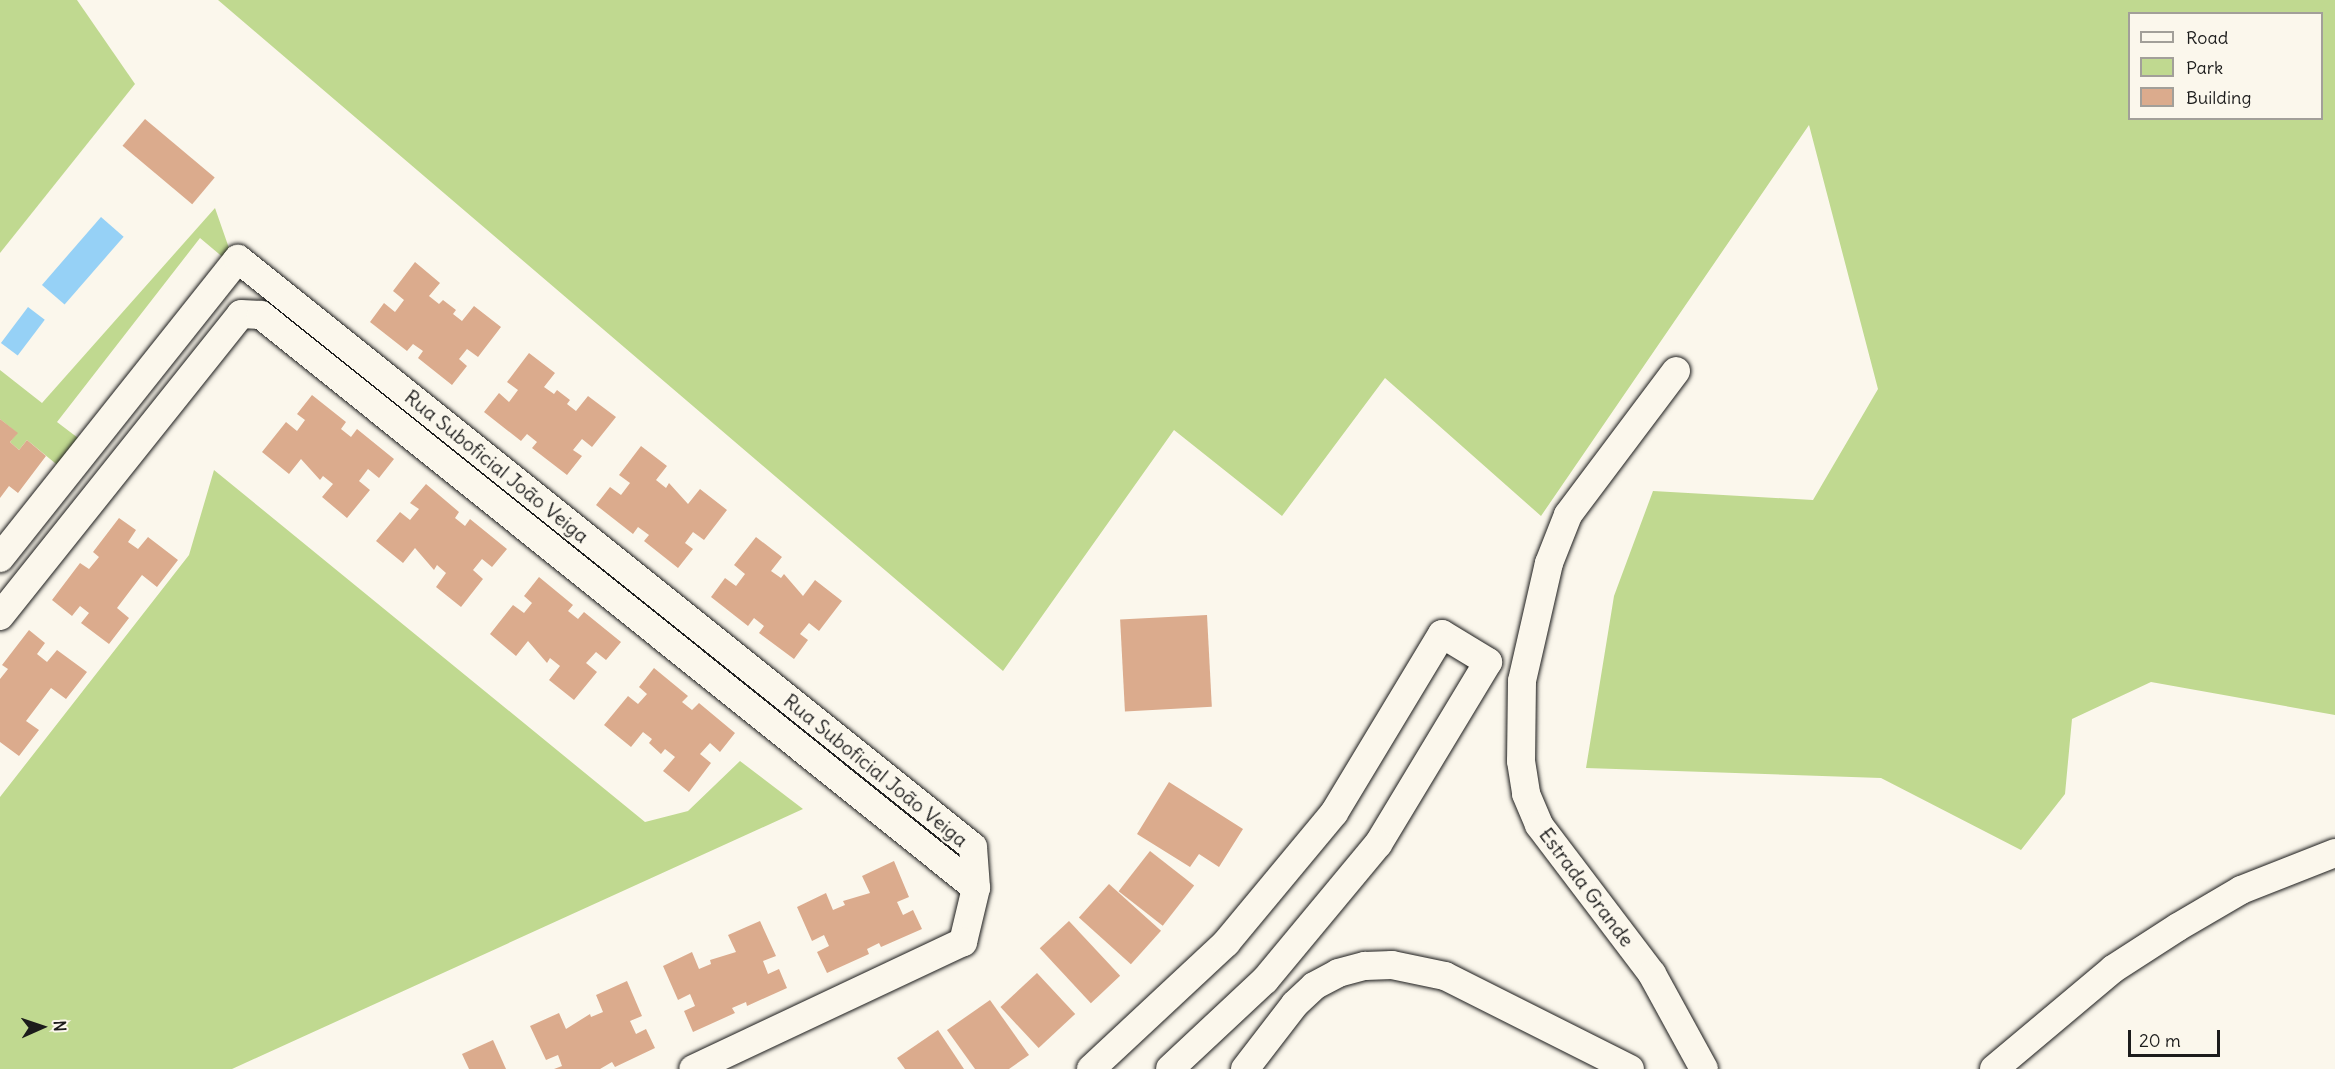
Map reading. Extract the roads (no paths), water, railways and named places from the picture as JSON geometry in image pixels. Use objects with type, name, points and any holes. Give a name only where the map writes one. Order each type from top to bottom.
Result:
[{"type":"street","name":"Rua Suboficial João Veiga","points":[[0,558],[238,259],[973,847],[976,888]]},
{"type":"street","name":"Rua Suboficial João Veiga","points":[[0,616],[241,314],[261,315],[976,888]]},
{"type":"street","name":"Estrada Grande","points":[[1676,372],[1568,515],[1549,563],[1521,681],[1521,761],[1526,794],[1539,825],[1652,974],[1704,1069]]},
{"type":"street","points":[[1091,1069],[1226,943],[1334,813],[1442,634],[1488,662],[1378,844],[1265,980],[1170,1069]]},
{"type":"street","points":[[1994,1069],[2113,969],[2178,927],[2241,890],[2335,853]]},
{"type":"street","points":[[693,1069],[963,942],[976,888]]},
{"type":"street","points":[[1245,1069],[1295,1004],[1314,986],[1347,970],[1392,965],[1445,976],[1630,1069]]},
{"type":"water","points":[[101,217],[124,237],[65,305],[42,285]]},
{"type":"water","points":[[28,307],[45,320],[18,356],[1,343]]}]
